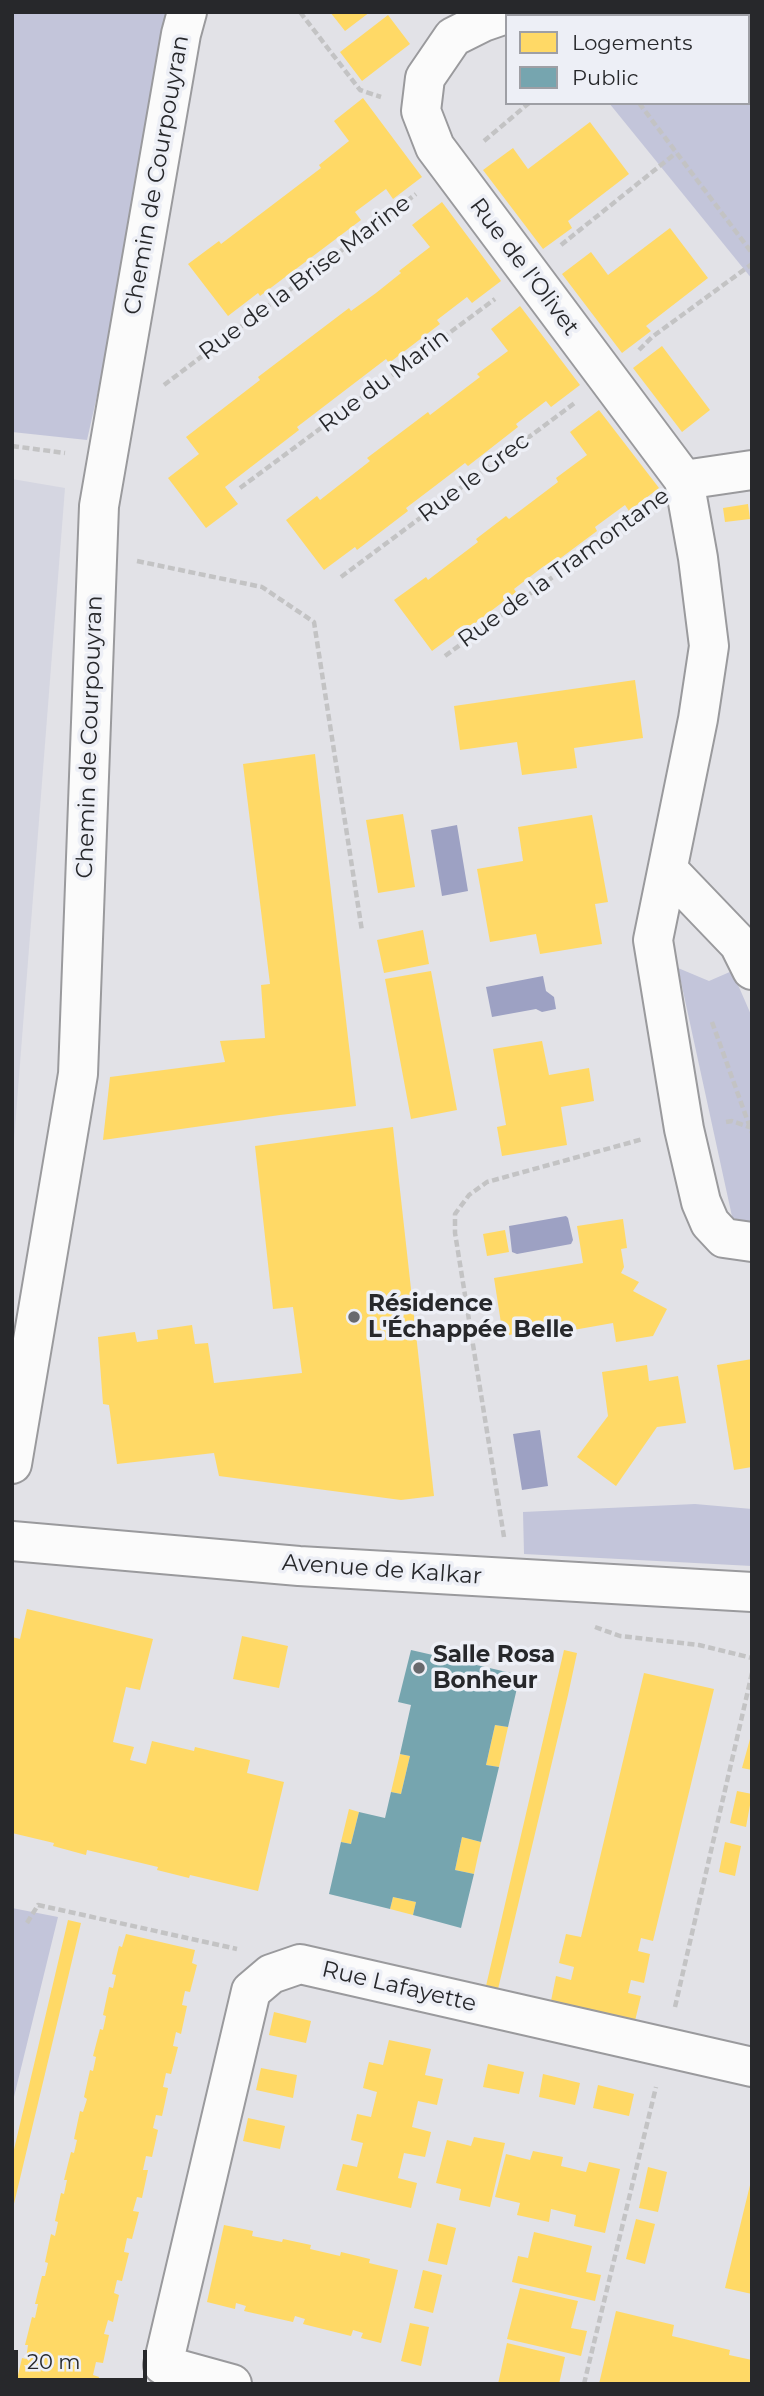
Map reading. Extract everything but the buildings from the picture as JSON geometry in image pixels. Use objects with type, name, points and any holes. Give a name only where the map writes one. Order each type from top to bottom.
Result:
[{"type":"street","name":"Chemin de Courpouyran","points":[[12,1464],[78,1074],[99,506],[187,12]]},
{"type":"street","name":"Rue de l'Olivet","points":[[505,14],[453,37],[425,78],[421,111],[435,148],[684,480]]},
{"type":"street","points":[[752,470],[684,480],[698,558],[709,646],[698,719],[653,940],[684,1129],[701,1202],[709,1223],[724,1238],[752,1242]]},
{"type":"street","points":[[668,870],[739,944],[752,971]]},
{"type":"street","name":"Avenue de Kalkar","points":[[12,1541],[299,1566],[752,1592]]},
{"type":"street","name":"Rue Lafayette","points":[[271,1974],[300,1964],[752,2067]]},
{"type":"street","points":[[232,2384],[163,2365],[251,1992],[271,1974]]},
{"type":"path","points":[[300,12],[360,90],[421,111]]},
{"type":"path","name":"Rue de la Brise Marine","points":[[160,388],[451,168],[527,105]]},
{"type":"path","points":[[640,105],[752,253]]},
{"type":"path","name":"Rue du Marin","points":[[240,488],[501,294],[676,153]]},
{"type":"path","name":"Rue le Grec","points":[[341,577],[607,379],[652,337],[752,264]]},
{"type":"path","points":[[12,446],[107,458]]},
{"type":"path","name":"Rue de la Tramontane","points":[[445,656],[684,480]]},
{"type":"path","points":[[97,558],[149,562],[262,587],[314,622],[362,931]]},
{"type":"path","points":[[709,1013],[752,1133]]},
{"type":"path","points":[[521,1580],[501,1531],[455,1233],[455,1214],[469,1195],[487,1182],[684,1129]]},
{"type":"path","points":[[27,1923],[38,1905],[241,1950],[271,1974]]},
{"type":"shaded area","points":[[12,12],[184,12],[87,440],[12,432]]},
{"type":"shaded area","points":[[750,23],[752,24],[752,279],[611,105],[750,105]]},
{"type":"shaded area","points":[[12,479],[65,488],[12,1166]]},
{"type":"shaded area","points":[[678,968],[709,981],[732,971],[752,1017],[752,1224],[733,1221]]},
{"type":"shaded area","points":[[695,1504],[752,1509],[752,1566],[524,1554],[523,1512]]},
{"type":"shaded area","points":[[12,1908],[58,1917],[12,2105]]},
{"type":"water","points":[[457,825],[468,891],[442,896],[431,830]]},
{"type":"water","points":[[543,976],[546,991],[554,997],[556,1009],[542,1012],[536,1009],[492,1017],[486,987]]},
{"type":"water","points":[[566,1216],[573,1240],[571,1244],[517,1254],[512,1252],[509,1226]]},
{"type":"water","points":[[540,1430],[548,1486],[522,1490],[513,1434]]},
{"type":"place","name":"Résidence L'Échappée Belle","points":[[354,1317]]},
{"type":"place","name":"Salle Rosa Bonheur","points":[[419,1668]]}]
